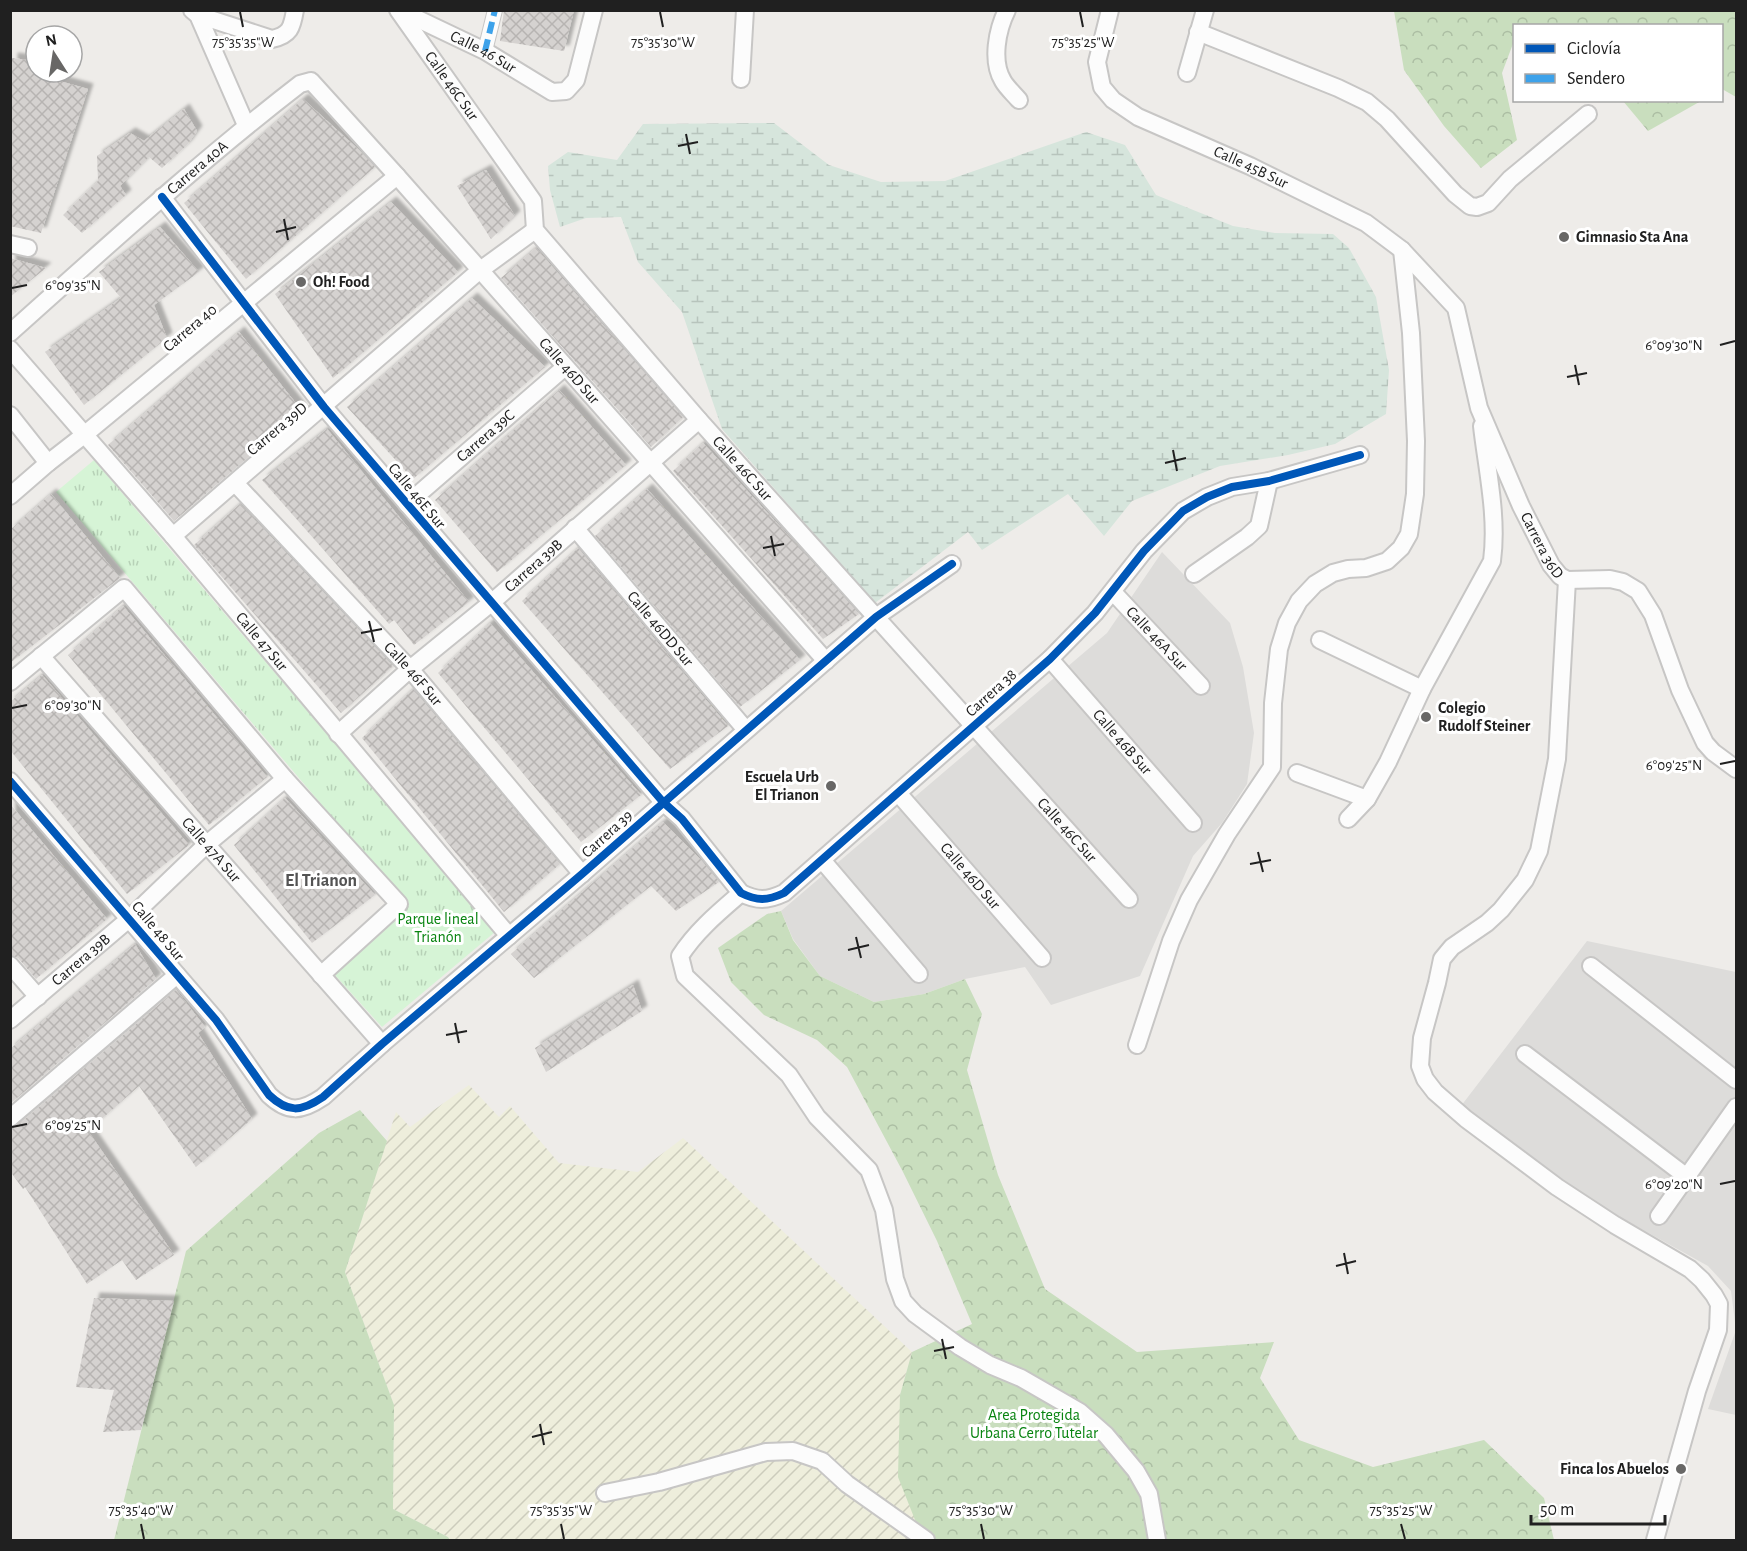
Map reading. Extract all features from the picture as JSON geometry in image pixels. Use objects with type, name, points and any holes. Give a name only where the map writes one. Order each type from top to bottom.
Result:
[{"type":"street","name":"Calle 46 Sur","points":[[398,10],[485,51],[552,92],[566,91],[576,80],[594,10]]},
{"type":"street","name":"Calle 46C Sur","points":[[398,10],[533,201],[535,230],[699,420],[1129,899]]},
{"type":"street","points":[[485,51],[495,10]]},
{"type":"street","points":[[741,79],[745,10]]},
{"type":"street","points":[[1006,10],[1000,23],[996,58],[1002,80],[1019,100]]},
{"type":"street","name":"Calle 45B Sur","points":[[1110,10],[1097,62],[1102,87],[1113,100],[1138,117],[1250,166],[1366,223],[1402,250],[1456,308]]},
{"type":"street","points":[[1187,73],[1205,10]]},
{"type":"street","points":[[196,12],[272,39],[285,36],[295,14]]},
{"type":"street","points":[[196,12],[246,125]]},
{"type":"street","points":[[1198,32],[1338,88],[1367,102],[1387,119],[1455,194],[1470,206],[1477,207],[1488,203],[1510,179],[1588,114]]},
{"type":"street","name":"Carrera 40A","points":[[10,333],[246,125],[300,84],[311,81]]},
{"type":"street","name":"Calle 46D Sur","points":[[311,81],[826,661]]},
{"type":"street","name":"Carrera 40","points":[[10,496],[397,176]]},
{"type":"street","name":"Calle 46E Sur","points":[[162,197],[324,407],[663,802]]},
{"type":"street","name":"Carrera 39D","points":[[173,536],[479,271],[535,230]]},
{"type":"street","points":[[10,244],[28,248]]},
{"type":"street","points":[[1137,1045],[1171,941],[1189,900],[1227,834],[1272,767],[1276,670],[1279,649],[1287,623],[1299,601],[1315,584],[1333,573],[1366,568],[1388,561],[1401,548],[1409,534],[1415,494],[1416,441],[1411,333],[1402,250]]},
{"type":"street","name":"Carrera 36D","points":[[1456,308],[1479,408],[1521,506],[1551,565],[1560,576],[1568,580],[1610,579],[1623,582],[1638,591],[1653,615],[1680,690],[1705,743],[1713,752],[1737,769]]},
{"type":"street","name":"Calle 47 Sur","points":[[10,349],[173,536],[509,936]]},
{"type":"street","name":"Carrera 39C","points":[[407,504],[565,367]]},
{"type":"street","points":[[1348,819],[1367,799],[1388,762],[1422,689],[1492,561],[1494,548],[1492,510],[1479,408]]},
{"type":"street","points":[[10,415],[48,463]]},
{"type":"street","name":"Carrera 39B","points":[[338,734],[699,420]]},
{"type":"street","name":"Carrera 38","points":[[741,892],[751,898],[764,900],[784,893],[1050,659],[1113,592],[1144,551],[1183,511],[1207,497],[1232,487],[1269,481],[1360,455]]},
{"type":"street","points":[[1194,573],[1259,526],[1269,481]]},
{"type":"street","name":"Calle 46F Sur","points":[[235,483],[410,669],[582,874]]},
{"type":"street","name":"Calle 46DD Sur","points":[[575,528],[746,730]]},
{"type":"street","name":"Carrera 39","points":[[278,1103],[286,1108],[297,1109],[312,1105],[582,874],[876,617],[952,564]]},
{"type":"street","points":[[1568,580],[1557,759],[1539,851],[1524,880],[1501,910],[1487,923],[1452,947],[1442,959],[1422,1038],[1420,1066],[1425,1079],[1435,1092],[1466,1119],[1557,1187],[1615,1225],[1690,1269],[1702,1280],[1719,1304],[1718,1330],[1687,1424],[1654,1540]]},
{"type":"street","points":[[10,682],[124,588],[285,779],[399,904],[321,975]]},
{"type":"street","name":"Calle 46A Sur","points":[[1113,592],[1201,686]]},
{"type":"street","points":[[1320,640],[1422,689]]},
{"type":"street","name":"Calle 47A Sur","points":[[41,656],[382,1044]]},
{"type":"street","name":"Calle 46B Sur","points":[[1050,659],[1193,823]]},
{"type":"street","points":[[1297,773],[1367,799]]},
{"type":"street","name":"Carrera 39B","points":[[10,1020],[129,919],[207,844],[285,779]]},
{"type":"street","name":"Calle 48 Sur","points":[[10,781],[216,1020],[256,1078],[278,1103]]},
{"type":"street","name":"Calle 46D Sur","points":[[898,794],[1042,958]]},
{"type":"street","points":[[663,802],[682,819],[741,892],[704,926],[685,948],[680,956],[685,976],[789,1075],[817,1117],[869,1170],[884,1210],[894,1279],[903,1300],[915,1314],[960,1347],[1080,1412],[1107,1435],[1136,1471],[1149,1494],[1157,1540]]},
{"type":"street","points":[[822,860],[919,974]]},
{"type":"street","points":[[10,965],[38,997]]},
{"type":"street","points":[[1591,966],[1737,1080]]},
{"type":"street","points":[[10,1118],[177,975]]},
{"type":"street","points":[[1525,1054],[1687,1177]]},
{"type":"street","points":[[1659,1216],[1737,1107]]},
{"type":"street","points":[[604,1493],[659,1482],[766,1452],[793,1451],[822,1461],[847,1484],[926,1540]]},
{"type":"shaded area","points":[[1162,552],[1230,623],[1243,667],[1254,733],[1247,784],[1222,823],[1193,856],[1140,976],[1051,1005],[1025,967],[965,979],[924,994],[874,1002],[820,976],[793,939],[781,911],[1107,633]]},
{"type":"shaded area","points":[[1587,941],[1736,972],[1736,1330],[1731,1291],[1708,1266],[1573,1191],[1461,1106]]},
{"type":"shaded area","points":[[1736,1330],[1736,1415],[1708,1409]]},
{"type":"green space","points":[[1394,11],[1736,11],[1736,97],[1723,90],[1723,24],[1513,24],[1513,44],[1502,73],[1517,140],[1481,168],[1444,126],[1404,70]]},
{"type":"green space","points":[[1624,102],[1699,102],[1648,131]]},
{"type":"green space","points":[[774,123],[829,165],[881,182],[945,181],[1086,132],[1125,145],[1156,195],[1233,226],[1275,233],[1333,234],[1349,248],[1376,297],[1389,370],[1386,414],[1335,444],[1288,455],[1220,466],[1132,501],[1104,536],[1068,494],[982,550],[968,532],[875,603],[722,429],[682,312],[638,262],[621,217],[586,218],[560,227],[550,190],[548,166],[568,152],[617,160],[643,124]]},
{"type":"green space","name":"Parque lineal Trianón","points":[[94,460],[495,932],[382,1027],[332,972],[406,904],[56,492]]},
{"type":"green space","name":"Area Protegida Urbana Cerro Tutelar","points":[[781,911],[793,940],[820,976],[874,1002],[924,994],[965,979],[982,1014],[967,1070],[998,1175],[1045,1289],[1137,1352],[1274,1342],[1260,1378],[1299,1440],[1373,1467],[1484,1440],[1544,1498],[1554,1540],[923,1540],[898,1477],[900,1395],[912,1352],[972,1324],[937,1241],[847,1067],[817,1040],[764,1015],[731,982],[718,948],[767,914]]},
{"type":"green space","points":[[469,1085],[499,1117],[510,1106],[559,1163],[638,1172],[683,1138],[912,1352],[900,1395],[923,1540],[450,1540],[393,1509],[394,1405],[345,1272],[396,1112],[410,1127]]},
{"type":"green space","points":[[360,1110],[387,1141],[345,1272],[394,1405],[393,1509],[450,1540],[114,1540],[186,1251],[319,1133]]},
{"type":"building","points":[[504,10],[574,10],[564,51],[500,41]]},
{"type":"building","points":[[12,58],[24,60],[24,84],[70,84],[88,89],[41,233],[10,226]]},
{"type":"building","points":[[303,99],[375,167],[246,279],[184,203]]},
{"type":"building","points":[[184,109],[197,131],[187,145],[162,168],[149,157],[120,186],[126,195],[82,233],[63,215],[98,181],[97,156],[130,133],[144,141]]},
{"type":"building","points":[[486,170],[515,216],[491,239],[457,186]]},
{"type":"building","points":[[391,202],[458,272],[333,378],[275,294]]},
{"type":"building","points":[[160,227],[199,272],[154,305],[167,338],[84,405],[45,352],[121,298],[99,272]]},
{"type":"building","points":[[536,248],[683,417],[651,447],[501,278]]},
{"type":"building","points":[[10,258],[46,268],[10,297]]},
{"type":"building","points":[[472,298],[545,367],[413,479],[347,407]]},
{"type":"building","points":[[239,332],[302,411],[174,521],[108,445]]},
{"type":"building","points":[[559,390],[626,465],[497,572],[435,500]]},
{"type":"building","points":[[327,429],[469,602],[414,645],[394,620],[389,624],[262,480]]},
{"type":"building","points":[[703,443],[859,614],[823,639],[673,471]]},
{"type":"building","points":[[647,489],[800,660],[740,707],[595,536]]},
{"type":"building","points":[[51,494],[120,578],[10,663],[10,530]]},
{"type":"building","points":[[240,504],[393,666],[341,713],[194,545]]},
{"type":"building","points":[[578,548],[728,726],[670,769],[522,601]]},
{"type":"building","points":[[123,606],[267,777],[209,825],[68,655]]},
{"type":"building","points":[[490,623],[641,795],[581,842],[438,673]]},
{"type":"building","points":[[42,675],[189,845],[127,894],[10,750],[10,702]]},
{"type":"building","points":[[413,689],[560,864],[504,912],[362,738]]},
{"type":"building","points":[[285,798],[375,895],[312,943],[234,845]]},
{"type":"building","points":[[10,804],[107,919],[36,979],[18,958],[10,955]]},
{"type":"building","points":[[663,822],[701,860],[719,882],[676,911],[651,886],[534,978],[511,954]]},
{"type":"building","points":[[135,944],[156,979],[10,1104],[10,1049]]},
{"type":"building","points":[[633,985],[642,1011],[546,1072],[535,1048]]},
{"type":"building","points":[[176,990],[205,1027],[198,1033],[252,1119],[196,1167],[139,1086],[88,1131],[174,1255],[136,1280],[122,1260],[87,1284],[25,1187],[23,1189],[10,1171],[10,1128],[17,1126]]},
{"type":"building","points":[[94,1298],[174,1301],[141,1430],[103,1432],[114,1390],[76,1387]]},
{"type":"marked path","points":[[485,51],[495,10]]},
{"type":"cycle path","points":[[162,197],[324,407],[663,802],[682,819],[741,893],[752,898],[767,899],[784,893],[1050,659],[1095,613],[1144,551],[1183,511],[1207,497],[1232,487],[1269,481],[1360,455]]},
{"type":"cycle path","points":[[10,781],[216,1020],[269,1095],[282,1105],[301,1108],[323,1097],[876,617],[952,564]]},
{"type":"place","name":"Gimnasio Sta Ana","points":[[1564,237]]},
{"type":"place","name":"Oh! Food","points":[[301,282]]},
{"type":"place","name":"Colegio Rudolf Steiner","points":[[1426,717]]},
{"type":"place","name":"Escuela Urb El Trianon","points":[[831,786]]},
{"type":"place","name":"Finca los Abuelos","points":[[1681,1469]]},
{"type":"district","name":"El Trianon","points":[[321,881]]}]
